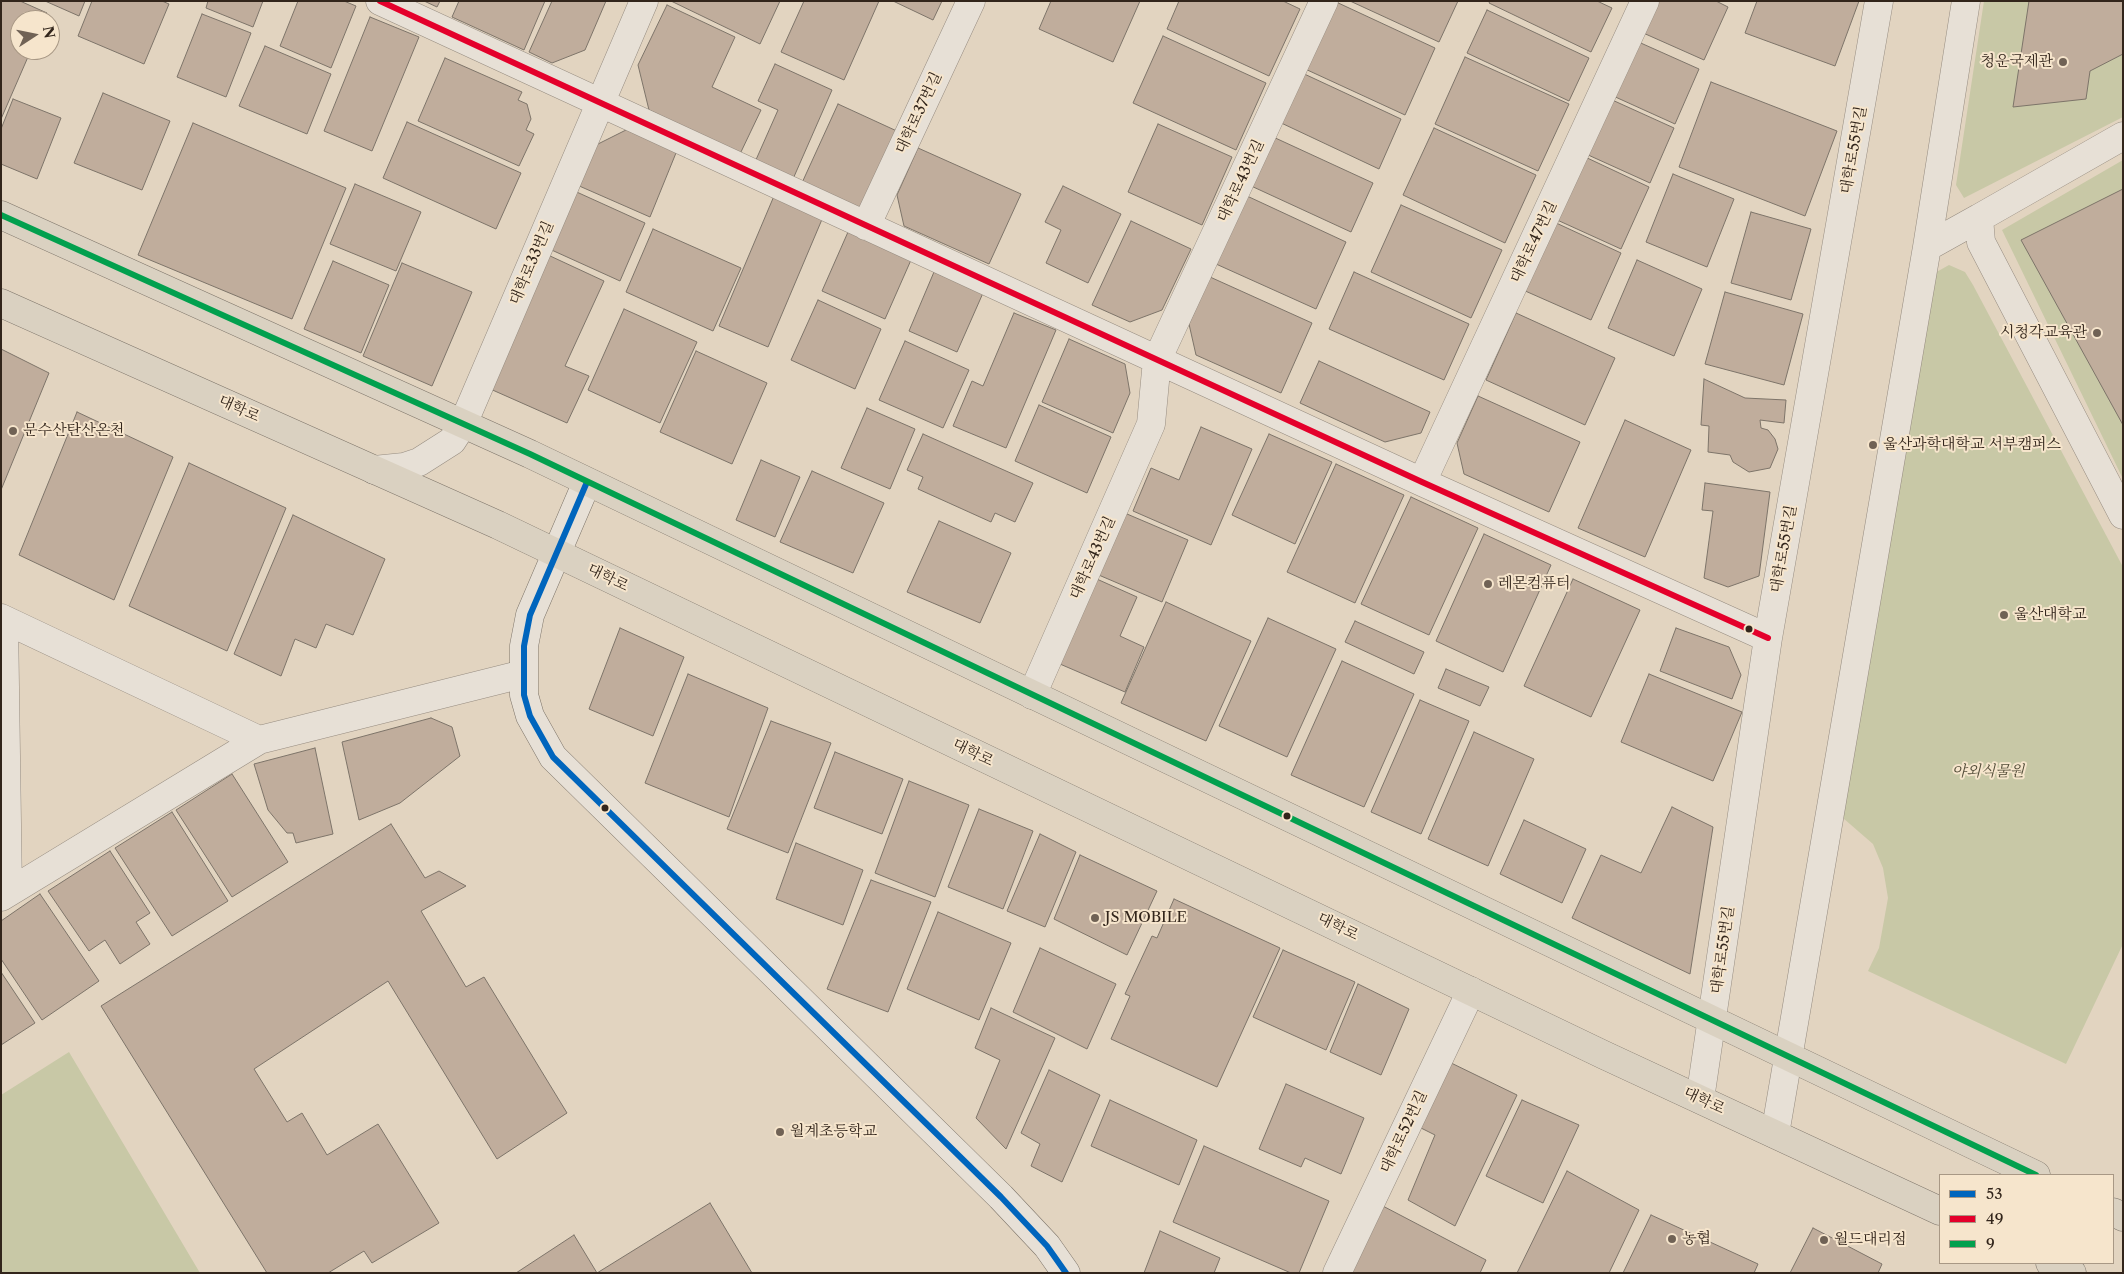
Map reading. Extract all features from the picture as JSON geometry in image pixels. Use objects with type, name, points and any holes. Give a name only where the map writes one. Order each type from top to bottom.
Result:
[{"type":"main road","points":[[1,215],[587,482],[2034,1174]]},
{"type":"main road","name":"대학로","points":[[1,303],[556,553],[1471,991],[1939,1211]]},
{"type":"street","points":[[380,1],[1422,482],[1768,638]]},
{"type":"street","name":"대학로33번길","points":[[374,470],[404,467],[419,462],[452,441],[463,424],[644,1]]},
{"type":"street","name":"대학로37번길","points":[[866,226],[971,1]]},
{"type":"street","name":"대학로43번길","points":[[1032,695],[1151,424],[1157,360],[1324,1]]},
{"type":"street","name":"대학로47번길","points":[[1422,482],[1645,1]]},
{"type":"street","name":"대학로55번길","points":[[1700,1099],[1768,638],[1880,1]]},
{"type":"street","points":[[1776,1134],[1927,247],[1966,1]]},
{"type":"street","points":[[1927,247],[2123,136]]},
{"type":"street","points":[[1979,218],[1981,242],[2123,515]]},
{"type":"street","points":[[587,482],[530,615],[524,646],[524,695],[530,716],[553,757],[1001,1197],[1047,1246],[1066,1273]]},
{"type":"street","points":[[5,895],[3,619],[260,740]]},
{"type":"street","points":[[5,895],[260,740],[523,674]]},
{"type":"street","name":"대학로52번길","points":[[1337,1273],[1471,991]]},
{"type":"green space","points":[[1984,1],[2123,1],[2123,117],[1964,198],[1956,185]]},
{"type":"green space","name":"시청각교육관","points":[[2123,160],[2123,479],[2002,230]]},
{"type":"green space","name":"야외식물원","points":[[1949,265],[1965,272],[1973,285],[2123,567],[2123,944],[2066,1064],[1868,971],[1879,948],[1888,898],[1883,868],[1873,844],[1843,818],[1933,274]]},
{"type":"green space","points":[[69,1052],[200,1273],[1,1273],[1,1095]]},
{"type":"building","points":[[1,1],[20,1],[40,10],[10,10],[10,60],[27,60],[1,119]]},
{"type":"building","points":[[45,1],[85,1],[79,16]]},
{"type":"building","points":[[92,1],[162,1],[169,4],[144,64],[78,36]]},
{"type":"building","points":[[208,1],[263,1],[253,27],[206,8]]},
{"type":"building","points":[[298,1],[344,1],[356,6],[331,68],[280,46]]},
{"type":"building","points":[[424,1],[440,1],[437,7]]},
{"type":"building","points":[[459,1],[545,1],[524,50],[452,17]]},
{"type":"building","points":[[552,1],[606,1],[585,50],[552,63],[529,52]]},
{"type":"building","points":[[671,1],[780,1],[760,44]]},
{"type":"building","points":[[804,1],[879,1],[844,80],[781,52]]},
{"type":"building","points":[[893,1],[942,1],[933,20]]},
{"type":"building","points":[[1051,1],[1140,1],[1113,62],[1039,29]]},
{"type":"building","points":[[1179,1],[1283,1],[1300,9],[1269,76],[1167,29]]},
{"type":"building","points":[[1334,1],[1435,48],[1405,115],[1303,68]]},
{"type":"building","points":[[1350,1],[1458,1],[1439,42]]},
{"type":"building","points":[[1490,1],[1597,1],[1612,8],[1591,52],[1489,3]]},
{"type":"building","points":[[1654,1],[1716,1],[1728,7],[1704,60],[1641,32]]},
{"type":"building","points":[[1757,1],[1859,1],[1835,66],[1745,33]]},
{"type":"building","name":"청운국제관","points":[[2029,1],[2123,1],[2123,54],[2090,71],[2086,99],[2013,107]]},
{"type":"building","points":[[667,5],[735,37],[712,87],[761,110],[740,154],[649,110],[638,65]]},
{"type":"building","points":[[1487,10],[1589,58],[1569,101],[1467,53]]},
{"type":"building","points":[[202,14],[251,33],[226,97],[177,77]]},
{"type":"building","points":[[370,17],[419,37],[372,151],[324,131]]},
{"type":"building","points":[[1163,36],[1266,83],[1236,150],[1133,103]]},
{"type":"building","points":[[1634,40],[1699,69],[1675,124],[1611,95]]},
{"type":"building","points":[[265,46],[331,74],[307,134],[239,106]]},
{"type":"building","points":[[1465,57],[1569,104],[1538,171],[1435,124]]},
{"type":"building","points":[[445,58],[522,92],[518,100],[527,104],[531,119],[526,130],[534,134],[519,166],[418,121]]},
{"type":"building","points":[[775,64],[832,90],[793,179],[755,162],[778,110],[758,101]]},
{"type":"building","points":[[1300,72],[1401,119],[1379,169],[1277,121]]},
{"type":"building","points":[[1711,82],[1837,131],[1805,216],[1679,167]]},
{"type":"building","points":[[103,93],[170,121],[142,190],[74,163]]},
{"type":"building","points":[[13,99],[61,118],[37,179],[1,164],[1,129]]},
{"type":"building","points":[[1610,99],[1674,128],[1650,183],[1586,154]]},
{"type":"building","points":[[838,104],[899,132],[863,213],[801,185]]},
{"type":"building","points":[[407,122],[521,173],[496,229],[383,178]]},
{"type":"building","points":[[193,123],[346,188],[292,319],[138,255]]},
{"type":"building","points":[[1158,124],[1232,157],[1202,225],[1128,192]]},
{"type":"building","points":[[630,128],[678,148],[650,217],[577,185],[594,146]]},
{"type":"building","points":[[1434,128],[1536,175],[1505,243],[1403,195]]},
{"type":"building","points":[[1271,136],[1373,183],[1351,232],[1249,185]]},
{"type":"building","points":[[918,148],[1021,194],[989,264],[904,226],[897,195]]},
{"type":"building","points":[[1583,156],[1649,187],[1621,249],[1555,219]]},
{"type":"building","points":[[1673,174],[1734,199],[1707,267],[1646,242]]},
{"type":"building","points":[[355,184],[421,212],[396,271],[330,244]]},
{"type":"building","points":[[1063,186],[1121,214],[1088,283],[1046,263],[1061,230],[1045,222]]},
{"type":"building","points":[[570,189],[645,223],[620,281],[545,247]]},
{"type":"building","name":"시청각교육관","points":[[2123,189],[2123,425],[2021,240]]},
{"type":"building","points":[[774,196],[823,217],[768,347],[719,326]]},
{"type":"building","points":[[1247,196],[1346,242],[1316,309],[1216,264]]},
{"type":"building","points":[[1401,205],[1502,250],[1471,318],[1371,272]]},
{"type":"building","points":[[1751,212],[1811,229],[1791,300],[1731,283]]},
{"type":"building","points":[[1131,221],[1191,249],[1162,310],[1130,322],[1092,305]]},
{"type":"building","points":[[1554,222],[1621,253],[1591,320],[1523,290]]},
{"type":"building","points":[[653,229],[741,268],[713,331],[626,292]]},
{"type":"building","points":[[848,232],[911,260],[885,319],[822,291]]},
{"type":"building","points":[[548,255],[604,281],[565,366],[589,376],[567,423],[488,388]]},
{"type":"building","points":[[1637,260],[1702,289],[1674,356],[1608,328]]},
{"type":"building","points":[[333,261],[389,285],[361,353],[304,329]]},
{"type":"building","points":[[402,263],[472,292],[432,386],[363,356]]},
{"type":"building","points":[[934,272],[983,293],[957,352],[909,331]]},
{"type":"building","points":[[1354,272],[1469,324],[1444,380],[1329,329]]},
{"type":"building","points":[[1210,277],[1312,323],[1281,393],[1196,355],[1189,324]]},
{"type":"building","points":[[1725,292],[1803,314],[1784,385],[1705,364]]},
{"type":"building","points":[[818,300],[881,329],[855,389],[791,360]]},
{"type":"building","points":[[624,309],[697,342],[660,423],[588,390]]},
{"type":"building","points":[[1014,313],[1056,330],[1006,448],[953,426],[972,381],[983,386]]},
{"type":"building","points":[[1516,313],[1615,358],[1585,425],[1486,380]]},
{"type":"building","points":[[1069,339],[1125,364],[1130,393],[1113,433],[1042,402]]},
{"type":"building","points":[[905,341],[969,370],[943,428],[879,400]]},
{"type":"building","name":"문수산탄산온천","points":[[1,349],[49,373],[1,490]]},
{"type":"building","points":[[696,351],[767,383],[732,464],[660,432]]},
{"type":"building","points":[[1319,361],[1430,412],[1421,433],[1385,442],[1300,403]]},
{"type":"building","points":[[1704,379],[1745,398],[1786,400],[1784,423],[1760,420],[1761,428],[1768,430],[1775,439],[1778,449],[1770,468],[1749,472],[1733,462],[1730,455],[1708,452],[1709,426],[1701,425]]},
{"type":"building","points":[[1478,396],[1580,442],[1549,512],[1464,474],[1457,443]]},
{"type":"building","points":[[1039,405],[1111,437],[1087,493],[1015,461]]},
{"type":"building","points":[[867,408],[915,429],[890,489],[841,468]]},
{"type":"building","points":[[77,412],[173,457],[114,600],[19,555]]},
{"type":"building","points":[[1625,420],[1691,450],[1645,557],[1578,528]]},
{"type":"building","points":[[1201,427],[1252,449],[1211,545],[1133,511],[1151,468],[1179,480]]},
{"type":"building","points":[[923,434],[1033,483],[1015,522],[995,513],[991,522],[918,489],[923,477],[907,470]]},
{"type":"building","points":[[1269,434],[1332,462],[1295,544],[1232,515]]},
{"type":"building","points":[[761,460],[800,477],[775,537],[736,520]]},
{"type":"building","points":[[189,463],[286,508],[227,651],[129,606]]},
{"type":"building","points":[[1336,464],[1404,495],[1355,603],[1287,572]]},
{"type":"building","points":[[812,471],[884,503],[853,573],[780,542]]},
{"type":"building","points":[[1705,483],[1770,492],[1759,576],[1728,587],[1704,578],[1713,511],[1702,510]]},
{"type":"building","points":[[1411,497],[1478,528],[1429,635],[1361,604]]},
{"type":"building","points":[[1120,511],[1188,540],[1162,602],[1094,573]]},
{"type":"building","points":[[293,515],[385,559],[353,635],[326,624],[316,648],[295,639],[281,676],[234,654]]},
{"type":"building","points":[[939,521],[1011,553],[980,623],[907,592]]},
{"type":"building","points":[[1484,534],[1551,565],[1503,672],[1436,641]]},
{"type":"building","points":[[1090,576],[1137,597],[1120,636],[1144,647],[1125,692],[1053,661]]},
{"type":"building","points":[[1573,579],[1640,610],[1591,717],[1524,686]]},
{"type":"building","points":[[1166,602],[1251,641],[1206,741],[1121,703]]},
{"type":"building","points":[[1268,618],[1336,649],[1287,757],[1219,726]]},
{"type":"building","points":[[1355,621],[1424,652],[1414,674],[1345,642]]},
{"type":"building","points":[[620,628],[684,657],[653,736],[589,709]]},
{"type":"building","points":[[1676,628],[1729,647],[1741,675],[1732,699],[1660,671]]},
{"type":"building","points":[[1342,661],[1414,694],[1364,807],[1291,775]]},
{"type":"building","points":[[1446,669],[1489,687],[1480,706],[1438,688]]},
{"type":"building","points":[[688,674],[768,708],[729,817],[645,783]]},
{"type":"building","points":[[1649,674],[1742,712],[1713,781],[1621,742]]},
{"type":"building","points":[[1420,700],[1469,721],[1421,834],[1371,812]]},
{"type":"building","points":[[431,718],[452,727],[460,756],[400,803],[359,820],[342,742]]},
{"type":"building","points":[[771,721],[831,743],[788,853],[727,829]]},
{"type":"building","points":[[1474,732],[1534,759],[1488,866],[1428,839]]},
{"type":"building","points":[[315,748],[333,834],[296,843],[293,833],[287,833],[268,810],[254,764]]},
{"type":"building","points":[[835,752],[903,779],[882,834],[814,808]]},
{"type":"building","points":[[232,774],[288,862],[232,897],[176,810]]},
{"type":"building","points":[[909,781],[969,805],[935,897],[875,873]]},
{"type":"building","points":[[1672,807],[1713,827],[1690,974],[1572,918],[1601,855],[1641,873]]},
{"type":"building","points":[[979,809],[1033,831],[1003,909],[948,887]]},
{"type":"building","points":[[172,812],[228,901],[172,936],[115,848]]},
{"type":"building","points":[[1524,820],[1586,849],[1562,903],[1500,874]]},
{"type":"building","points":[[391,824],[425,878],[439,871],[466,886],[421,911],[466,987],[484,977],[567,1113],[497,1159],[388,981],[254,1069],[287,1122],[302,1113],[327,1155],[378,1124],[439,1223],[372,1263],[364,1251],[328,1273],[267,1273],[101,1006]]},
{"type":"building","points":[[1040,834],[1076,852],[1045,927],[1007,911]]},
{"type":"building","points":[[796,843],[863,870],[843,925],[776,899]]},
{"type":"building","points":[[110,851],[150,913],[136,922],[150,944],[120,964],[105,940],[89,951],[48,891]]},
{"type":"building","points":[[1080,855],[1157,891],[1127,955],[1054,919]]},
{"type":"building","points":[[871,880],[931,902],[888,1012],[827,989]]},
{"type":"building","points":[[40,894],[99,981],[42,1020],[1,959],[1,921]]},
{"type":"building","points":[[1174,899],[1280,948],[1217,1087],[1111,1039],[1130,996],[1125,994],[1152,936],[1157,938]]},
{"type":"building","points":[[938,912],[1011,943],[979,1020],[907,989]]},
{"type":"building","points":[[1040,948],[1116,984],[1087,1049],[1013,1012]]},
{"type":"building","points":[[1283,950],[1355,982],[1326,1050],[1253,1017]]},
{"type":"building","points":[[1,972],[35,1023],[1,1045]]},
{"type":"building","points":[[1358,984],[1409,1009],[1381,1075],[1330,1052]]},
{"type":"building","points":[[991,1008],[1055,1038],[1006,1149],[976,1118],[1000,1060],[975,1048]]},
{"type":"building","points":[[1445,1060],[1517,1095],[1455,1226],[1408,1200],[1435,1135],[1413,1124]]},
{"type":"building","points":[[1049,1070],[1100,1095],[1062,1182],[1031,1166],[1040,1144],[1021,1133]]},
{"type":"building","points":[[1286,1084],[1364,1118],[1341,1174],[1305,1158],[1301,1167],[1259,1149]]},
{"type":"building","points":[[1110,1100],[1197,1140],[1179,1185],[1091,1146]]},
{"type":"building","points":[[1522,1100],[1579,1125],[1543,1203],[1486,1176]]},
{"type":"building","points":[[1204,1146],[1329,1201],[1299,1273],[1291,1273],[1173,1222]]},
{"type":"building","points":[[1567,1171],[1639,1210],[1609,1273],[1517,1273]]},
{"type":"building","points":[[710,1203],[752,1273],[597,1273]]},
{"type":"building","points":[[1379,1204],[1486,1260],[1480,1273],[1347,1273]]},
{"type":"building","name":"농협","points":[[1651,1215],[1758,1264],[1754,1273],[1623,1273]]},
{"type":"building","points":[[1813,1228],[1882,1264],[1878,1273],[1790,1273]]},
{"type":"building","points":[[1160,1231],[1220,1258],[1214,1273],[1144,1273]]},
{"type":"building","points":[[574,1235],[597,1273],[516,1273]]},
{"type":"transit line","name":"49","points":[[380,1],[1422,482],[1768,638]]},
{"type":"transit line","name":"9","points":[[1,215],[530,454],[2034,1174]]},
{"type":"transit line","name":"53","points":[[587,482],[530,615],[524,646],[524,695],[530,716],[553,757],[1001,1197],[1047,1246],[1066,1273]]},
{"type":"place","name":"청운국제관","points":[[2063,62]]},
{"type":"place","name":"시청각교육관","points":[[2097,333]]},
{"type":"place","name":"문수산탄산온천","points":[[13,431]]},
{"type":"place","name":"울산과학대학교 서부캠퍼스","points":[[1873,445]]},
{"type":"place","name":"레몬컴퓨터","points":[[1488,584]]},
{"type":"place","name":"울산대학교","points":[[2004,615]]},
{"type":"place","name":"JS MOBILE","points":[[1095,918]]},
{"type":"place","name":"월계초등학교","points":[[780,1132]]},
{"type":"place","name":"농협","points":[[1672,1239]]},
{"type":"place","name":"월드대리점","points":[[1824,1240]]}]
